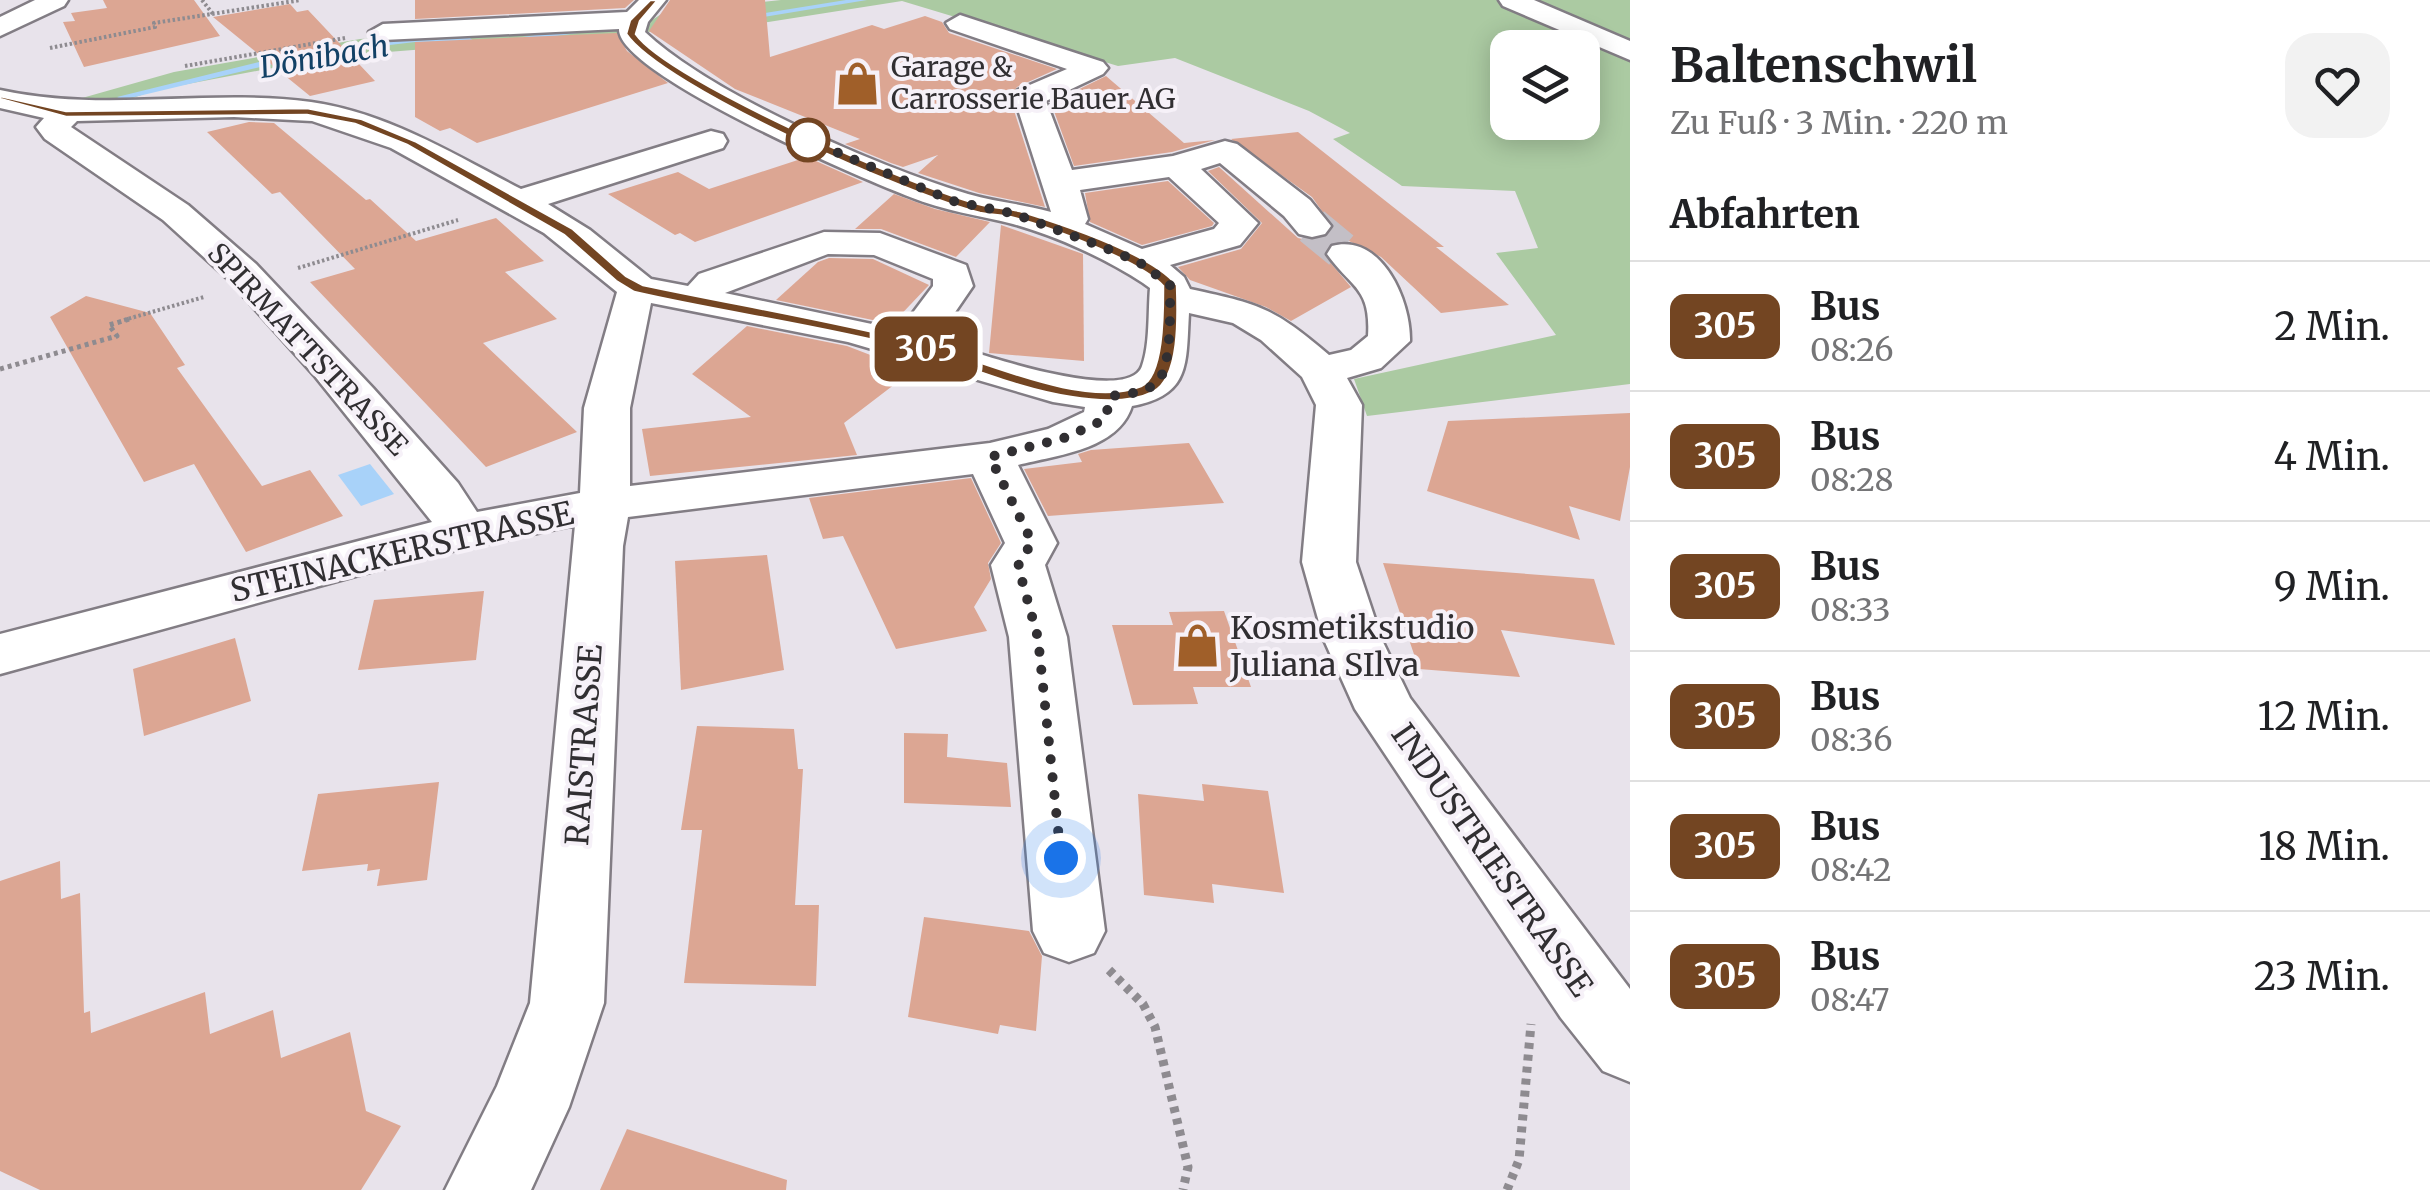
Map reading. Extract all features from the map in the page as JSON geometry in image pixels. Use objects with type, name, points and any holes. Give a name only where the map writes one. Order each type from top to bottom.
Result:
[{"type":"street","points":[[0,28],[56,0]]},
{"type":"street","points":[[1512,0],[1630,51]]},
{"type":"street","points":[[383,32],[644,10]]},
{"type":"street","name":"INDUSTRIESTRASSE","points":[[644,10],[631,34],[640,47],[798,136],[953,201],[1015,214],[1059,230],[1155,279],[1248,314],[1295,346],[1321,370],[1339,405],[1329,562],[1353,640],[1385,709],[1608,1020]]},
{"type":"street","points":[[960,23],[1093,68],[1029,97],[1070,220],[1059,230]]},
{"type":"street","points":[[0,100],[66,114],[289,111],[358,121],[388,131],[568,232],[639,289],[910,345],[1069,392],[1112,396],[1146,390],[1164,371],[1155,279],[1226,236],[1240,223],[1177,166]]},
{"type":"street","name":"SPIRMATTSTRASSE","points":[[66,114],[52,126],[56,132],[140,185],[210,241],[253,282],[440,494],[464,531]]},
{"type":"street","points":[[516,202],[712,141]]},
{"type":"street","points":[[1059,182],[1177,166],[1224,151],[1297,208],[1312,226]]},
{"type":"street","points":[[698,301],[713,282],[824,243],[880,244],[952,274],[953,286],[910,345]]},
{"type":"street","points":[[1321,370],[1366,359],[1388,342],[1391,313],[1381,284],[1346,254]]},
{"type":"street","name":"RAISTRASSE","points":[[487,1190],[529,1107],[567,1003],[597,546],[605,506],[607,408],[632,299],[639,289]]},
{"type":"street","name":"STEINACKERSTRASSE","points":[[0,654],[464,531],[605,506],[990,457],[1064,438],[1104,420],[1112,396]]},
{"type":"street","points":[[990,457],[1032,542],[1018,566],[1038,638],[1069,931]]},
{"type":"path","points":[[202,0],[213,14]]},
{"type":"path","points":[[47,49],[301,0]]},
{"type":"path","points":[[174,68],[324,41]]},
{"type":"path","points":[[292,270],[459,220]]},
{"type":"path","points":[[0,369],[117,336],[109,324],[253,282]]},
{"type":"path","points":[[1144,1004],[1155,1027],[1188,1167],[1183,1190]]},
{"type":"path","points":[[1507,1190],[1519,1160],[1532,1016],[1608,1020]]},
{"type":"green space","points":[[781,0],[1630,0],[1630,384],[1367,416],[1354,379],[1556,335],[1496,253],[1538,248],[1515,191],[1402,186],[1333,139],[1350,133],[1309,111],[1175,58],[1118,66],[902,1],[762,23],[336,56],[156,90],[109,106],[75,100],[174,72],[360,39],[652,20],[663,13]]},
{"type":"water","points":[[370,464],[394,494],[361,506],[338,475]]},
{"type":"building","points":[[103,0],[194,0],[220,36],[84,67],[63,22],[75,21],[71,13],[107,8]]},
{"type":"building","points":[[415,0],[634,0],[625,8],[415,19]]},
{"type":"building","points":[[670,0],[765,0],[770,57],[872,25],[884,29],[925,16],[942,22],[949,33],[1057,69],[1017,87],[1010,98],[1045,207],[979,193],[918,173],[938,155],[903,167],[891,163],[845,144],[860,139],[735,89],[649,31]]},
{"type":"building","points":[[290,4],[297,12],[308,10],[375,81],[310,96],[213,17]]},
{"type":"building","points":[[617,33],[627,51],[668,83],[477,143],[450,128],[440,131],[415,117],[415,42]]},
{"type":"building","points":[[1106,76],[1184,143],[1215,140],[1172,152],[1074,166],[1051,103]]},
{"type":"building","points":[[249,122],[274,123],[416,241],[496,218],[544,261],[505,272],[557,319],[483,343],[577,432],[486,467],[310,282],[355,269],[280,192],[272,194],[207,132]]},
{"type":"building","points":[[1298,132],[1444,247],[1436,247],[1509,305],[1441,313],[1381,257],[1349,241],[1332,242],[1323,254],[1351,287],[1291,321],[1266,307],[1190,280],[1178,267],[1241,249],[1262,223],[1208,171],[1219,167],[1298,238],[1326,238],[1334,228],[1312,197],[1231,139]]},
{"type":"building","points":[[807,157],[863,182],[695,242],[680,233],[675,235],[608,194],[678,172],[709,189]]},
{"type":"building","points":[[1168,181],[1214,223],[1212,226],[1142,245],[1090,222],[1085,193]]},
{"type":"building","points":[[894,194],[990,222],[956,257],[881,229],[855,229]]},
{"type":"building","points":[[1001,225],[1083,254],[1084,361],[989,353]]},
{"type":"building","points":[[829,258],[873,259],[929,285],[892,324],[776,300],[818,262]]},
{"type":"building","points":[[86,296],[150,313],[185,365],[177,368],[262,486],[310,470],[343,516],[246,552],[194,464],[144,482],[50,317]]},
{"type":"building","points":[[747,326],[847,346],[912,371],[844,423],[857,455],[650,476],[642,429],[751,417],[692,374]]},
{"type":"building","points":[[1630,413],[1630,467],[1620,521],[1569,506],[1580,540],[1427,491],[1448,421]]},
{"type":"building","points":[[1189,443],[1224,503],[1048,516],[1024,469],[1082,462],[1078,454],[1091,450]]},
{"type":"building","points":[[971,478],[1001,543],[988,563],[991,579],[974,607],[987,631],[896,649],[843,536],[823,539],[809,498]]},
{"type":"building","points":[[767,555],[784,670],[681,690],[675,561]]},
{"type":"building","points":[[1383,563],[1594,579],[1615,645],[1501,630],[1520,677],[1419,669]]},
{"type":"building","points":[[484,591],[476,660],[358,670],[374,600]]},
{"type":"building","points":[[1224,611],[1251,687],[1193,687],[1198,704],[1133,705],[1112,625],[1173,625],[1169,612]]},
{"type":"building","points":[[235,638],[251,701],[144,736],[133,669]]},
{"type":"building","points":[[697,726],[794,729],[798,769],[803,769],[795,905],[819,905],[816,986],[684,983],[702,830],[681,830]]},
{"type":"building","points":[[904,733],[948,734],[947,757],[1007,763],[1011,807],[904,803]]},
{"type":"building","points":[[439,782],[427,880],[377,886],[380,869],[367,871],[368,864],[302,871],[318,794]]},
{"type":"building","points":[[1202,784],[1268,791],[1284,893],[1212,884],[1214,903],[1144,895],[1138,794],[1204,801]]},
{"type":"building","points":[[60,861],[61,899],[80,893],[84,1013],[90,1011],[91,1033],[205,992],[210,1034],[273,1010],[281,1058],[350,1032],[366,1111],[401,1126],[361,1190],[40,1190],[0,1171],[0,881]]},
{"type":"building","points":[[924,917],[1029,931],[1042,956],[1036,1031],[1000,1025],[998,1034],[908,1017]]},
{"type":"building","points":[[627,1129],[787,1180],[786,1190],[600,1190]]},
{"type":"waterway","name":"Dönibach","points":[[745,17],[863,0]]},
{"type":"waterway","name":"Dönibach","points":[[521,38],[589,29]]},
{"type":"waterway","name":"Dönibach","points":[[322,50],[415,39],[470,41]]},
{"type":"waterway","name":"Dönibach","points":[[122,97],[291,57]]},
{"type":"tunnel","points":[[1312,226],[1346,254]]},
{"type":"bus line","name":"305","points":[[0,99],[66,114],[233,110],[307,112],[358,121],[411,143],[568,232],[639,289],[910,345],[1069,392],[1112,396],[1146,390],[1158,382],[1167,354],[1170,297],[1170,285],[1159,273],[1015,214],[982,209],[926,191],[822,147],[706,88],[640,47],[631,34],[635,20],[653,0]]},
{"type":"place","name":"Garage & Carrosserie Bauer AG","points":[[858,83]]},
{"type":"place","name":"Kosmetikstudio Juliana SIlva","points":[[1197,646]]},
{"type":"route","points":[[808,140],[798,136],[953,201],[1015,214],[1108,249],[1159,273],[1170,285],[1167,354],[1158,382],[1146,390],[1112,396],[1104,420],[1064,438],[990,457],[1032,542],[1018,566],[1038,638],[1061,858]]}]
